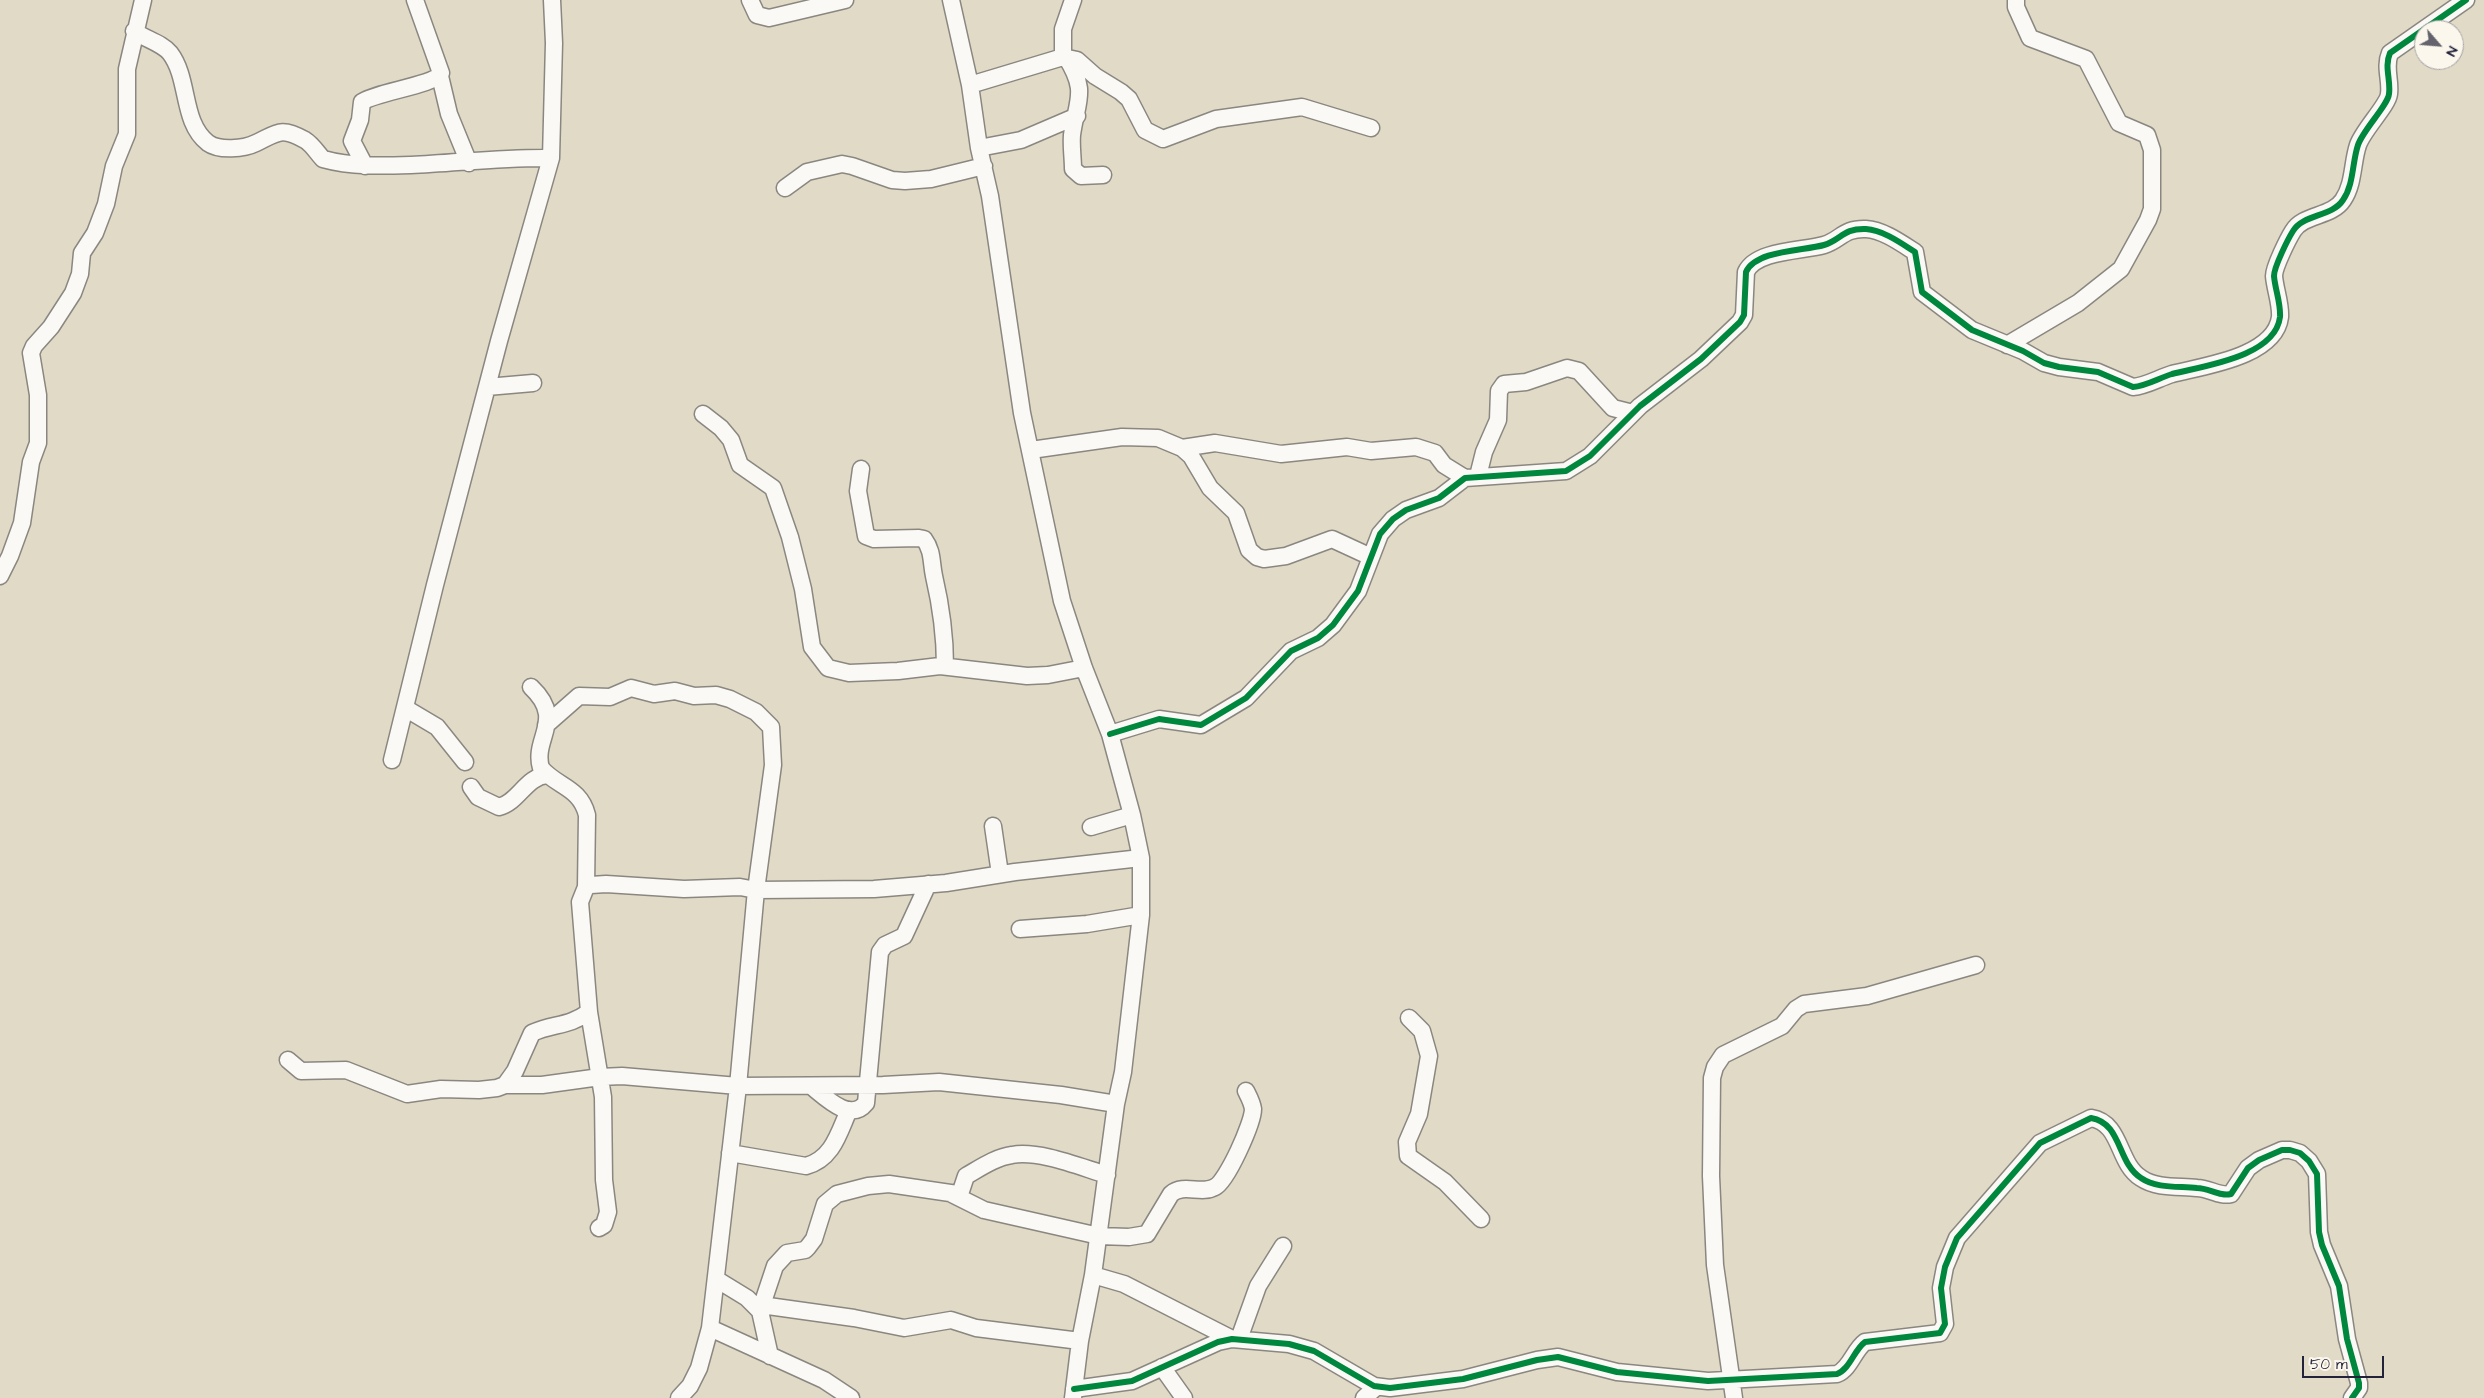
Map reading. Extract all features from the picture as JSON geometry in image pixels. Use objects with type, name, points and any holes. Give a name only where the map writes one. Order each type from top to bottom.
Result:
[{"type":"street","points":[[0,576],[10,556],[22,523],[31,462],[38,443],[38,395],[31,353],[34,346],[51,327],[73,293],[80,274],[82,253],[95,233],[106,204],[114,166],[127,134],[127,69],[134,31],[143,0]]},
{"type":"street","points":[[415,0],[438,61],[449,114],[469,163]]},
{"type":"street","points":[[392,760],[487,387],[552,158],[554,43],[552,0]]},
{"type":"street","points":[[750,0],[754,12],[765,18],[822,2],[845,0]]},
{"type":"street","points":[[951,0],[970,85],[979,148],[998,243],[1022,413],[1031,450],[1035,482],[1062,602],[1084,668],[1110,734],[1132,815],[1141,858],[1141,915],[1123,1072],[1116,1104],[1099,1236],[1080,1341],[1073,1394],[1121,1384],[1218,1342],[1236,1339],[1289,1344],[1314,1351],[1373,1393],[1390,1388],[1463,1379],[1537,1360],[1558,1357],[1618,1372],[1708,1381],[1837,1374],[1843,1371],[1857,1347],[1865,1342],[1940,1333],[1945,1324],[1941,1288],[1946,1267],[1957,1238],[2040,1143],[2091,1118],[2107,1124],[2130,1167],[2139,1178],[2155,1185],[2201,1188],[2226,1195],[2231,1194],[2248,1168],[2282,1150],[2300,1153],[2309,1161],[2318,1174],[2319,1224],[2322,1245],[2339,1286],[2347,1339],[2359,1383],[2359,1388],[2352,1398]]},
{"type":"street","points":[[1072,0],[1063,28],[1065,57],[1079,79],[1080,100],[1072,146],[1075,173],[1088,177],[1103,175]]},
{"type":"street","points":[[2007,346],[2078,303],[2121,269],[2148,220],[2152,209],[2153,185],[2152,150],[2147,135],[2119,123],[2086,59],[2030,38],[2016,7],[2016,0]]},
{"type":"street","points":[[1182,448],[1222,443],[1281,454],[1347,447],[1371,451],[1416,447],[1435,453],[1444,465],[1472,477],[1559,472],[1574,468],[1590,456],[1633,413],[1701,359],[1740,322],[1744,315],[1746,272],[1751,264],[1757,260],[1790,250],[1826,244],[1848,231],[1876,230],[1915,252],[1922,292],[1972,330],[2023,351],[2044,363],[2098,372],[2133,387],[2179,372],[2224,362],[2266,342],[2272,336],[2280,317],[2274,274],[2279,260],[2293,230],[2300,223],[2326,212],[2342,202],[2348,191],[2358,145],[2389,96],[2387,65],[2390,53],[2466,0]]},
{"type":"street","points":[[134,31],[168,51],[173,57],[185,86],[190,113],[209,144],[224,148],[249,146],[270,134],[282,132],[305,140],[314,146],[323,159],[365,166],[469,163],[516,157],[552,158]]},
{"type":"street","points":[[970,85],[1065,57],[1077,60],[1095,76],[1121,92],[1129,99],[1145,130],[1163,138],[1216,119],[1302,107],[1371,128]]},
{"type":"street","points":[[365,166],[352,140],[360,120],[361,106],[364,100],[435,80],[440,76]]},
{"type":"street","points":[[979,148],[1022,140],[1076,116]]},
{"type":"street","points":[[785,188],[807,172],[842,164],[866,170],[892,180],[905,182],[931,179],[984,166]]},
{"type":"street","points":[[1110,734],[1159,719],[1200,725],[1234,707],[1246,698],[1292,651],[1318,638],[1333,625],[1358,591],[1380,534],[1393,519],[1406,510],[1445,495],[1472,477],[1498,420],[1499,391],[1504,384],[1526,382],[1557,369],[1574,368],[1613,408],[1633,413]]},
{"type":"street","points":[[487,387],[533,384]]},
{"type":"street","points":[[703,414],[721,428],[731,440],[740,465],[769,484],[779,501],[803,589],[812,647],[828,668],[849,673],[898,672],[945,666],[1027,676],[1048,675],[1084,668]]},
{"type":"street","points":[[1031,450],[1138,436],[1158,438],[1182,448],[1191,456],[1210,488],[1236,513],[1249,550],[1257,557],[1264,560],[1286,556],[1332,540],[1371,557]]},
{"type":"street","points":[[861,470],[858,491],[866,536],[874,539],[924,539],[930,549],[942,610],[945,666]]},
{"type":"street","points":[[531,687],[544,702],[546,725],[539,755],[541,768],[548,775],[577,794],[585,807],[586,887],[580,902],[589,1012],[600,1077],[608,1212],[604,1225],[599,1228]]},
{"type":"street","points":[[546,725],[579,696],[610,697],[631,688],[654,694],[675,691],[694,696],[716,695],[730,699],[756,712],[772,727],[774,737],[769,803],[756,890],[738,1086],[710,1328],[699,1368],[690,1386],[679,1398]]},
{"type":"street","points":[[404,708],[437,727],[465,762]]},
{"type":"street","points":[[471,787],[486,803],[499,807],[508,802],[533,779],[540,775],[548,775]]},
{"type":"street","points":[[1091,827],[1132,815]]},
{"type":"street","points":[[993,826],[1000,874]]},
{"type":"street","points":[[586,887],[591,884],[606,884],[709,889],[740,887],[756,890],[874,889],[1141,858]]},
{"type":"street","points":[[811,1086],[840,1107],[849,1110],[863,1106],[868,1097],[880,952],[885,945],[904,936],[928,884]]},
{"type":"street","points":[[1020,928],[1087,924],[1141,915]]},
{"type":"street","points":[[1734,1398],[1729,1380],[1715,1265],[1711,1176],[1711,1086],[1717,1062],[1723,1055],[1737,1047],[1782,1026],[1804,1004],[1867,996],[1976,965]]},
{"type":"street","points":[[505,1085],[515,1071],[532,1033],[547,1027],[572,1023],[589,1012]]},
{"type":"street","points":[[1409,1018],[1422,1031],[1429,1056],[1419,1114],[1407,1142],[1408,1156],[1445,1182],[1481,1219]]},
{"type":"street","points":[[288,1060],[302,1071],[346,1070],[407,1094],[441,1089],[479,1090],[505,1085],[542,1086],[600,1077],[635,1076],[738,1086],[869,1086],[939,1082],[975,1084],[1019,1092],[1061,1095],[1116,1104]]},
{"type":"street","points":[[770,1356],[761,1308],[765,1292],[779,1260],[787,1253],[805,1250],[814,1239],[825,1204],[837,1194],[868,1186],[889,1184],[952,1194],[984,1210],[1099,1236],[1129,1237],[1147,1234],[1171,1194],[1176,1190],[1210,1190],[1221,1183],[1251,1118],[1252,1102],[1246,1091]]},
{"type":"street","points":[[730,1153],[806,1166],[812,1164],[828,1152],[840,1132],[849,1110]]},
{"type":"street","points":[[952,1194],[961,1191],[966,1176],[1002,1157],[1012,1155],[1029,1154],[1107,1175]]},
{"type":"street","points":[[1236,1339],[1258,1286],[1283,1246]]},
{"type":"street","points":[[1093,1275],[1124,1284],[1236,1339]]},
{"type":"street","points":[[716,1279],[761,1308],[854,1318],[904,1328],[951,1320],[976,1328],[1080,1341]]},
{"type":"street","points":[[710,1328],[824,1380],[850,1398]]},
{"type":"street","points":[[1162,1367],[1184,1398]]},
{"type":"cycle path","points":[[1110,734],[1159,719],[1201,725],[1246,698],[1291,651],[1318,638],[1333,625],[1358,591],[1380,534],[1393,519],[1406,510],[1439,498],[1465,478],[1566,471],[1590,456],[1640,406],[1701,359],[1740,322],[1744,315],[1746,272],[1759,259],[1770,255],[1824,245],[1852,230],[1866,229],[1879,232],[1915,252],[1922,292],[1972,330],[2023,351],[2044,363],[2098,372],[2133,387],[2148,384],[2172,374],[2236,358],[2252,351],[2265,342],[2275,331],[2280,317],[2274,276],[2276,266],[2293,231],[2303,221],[2338,206],[2347,194],[2358,145],[2388,99],[2388,58],[2390,53],[2466,0]]},
{"type":"cycle path","points":[[1074,1389],[1132,1381],[1218,1342],[1232,1339],[1289,1344],[1314,1351],[1374,1386],[1390,1388],[1463,1379],[1537,1360],[1558,1357],[1617,1372],[1708,1381],[1837,1374],[1849,1364],[1865,1342],[1940,1333],[1945,1324],[1941,1288],[1945,1267],[1957,1238],[2040,1143],[2091,1118],[2101,1121],[2109,1127],[2133,1171],[2147,1182],[2154,1184],[2201,1188],[2227,1195],[2231,1194],[2248,1168],[2259,1160],[2282,1150],[2300,1153],[2309,1161],[2317,1174],[2319,1232],[2322,1245],[2339,1286],[2347,1339],[2359,1383],[2359,1388],[2352,1398]]}]
